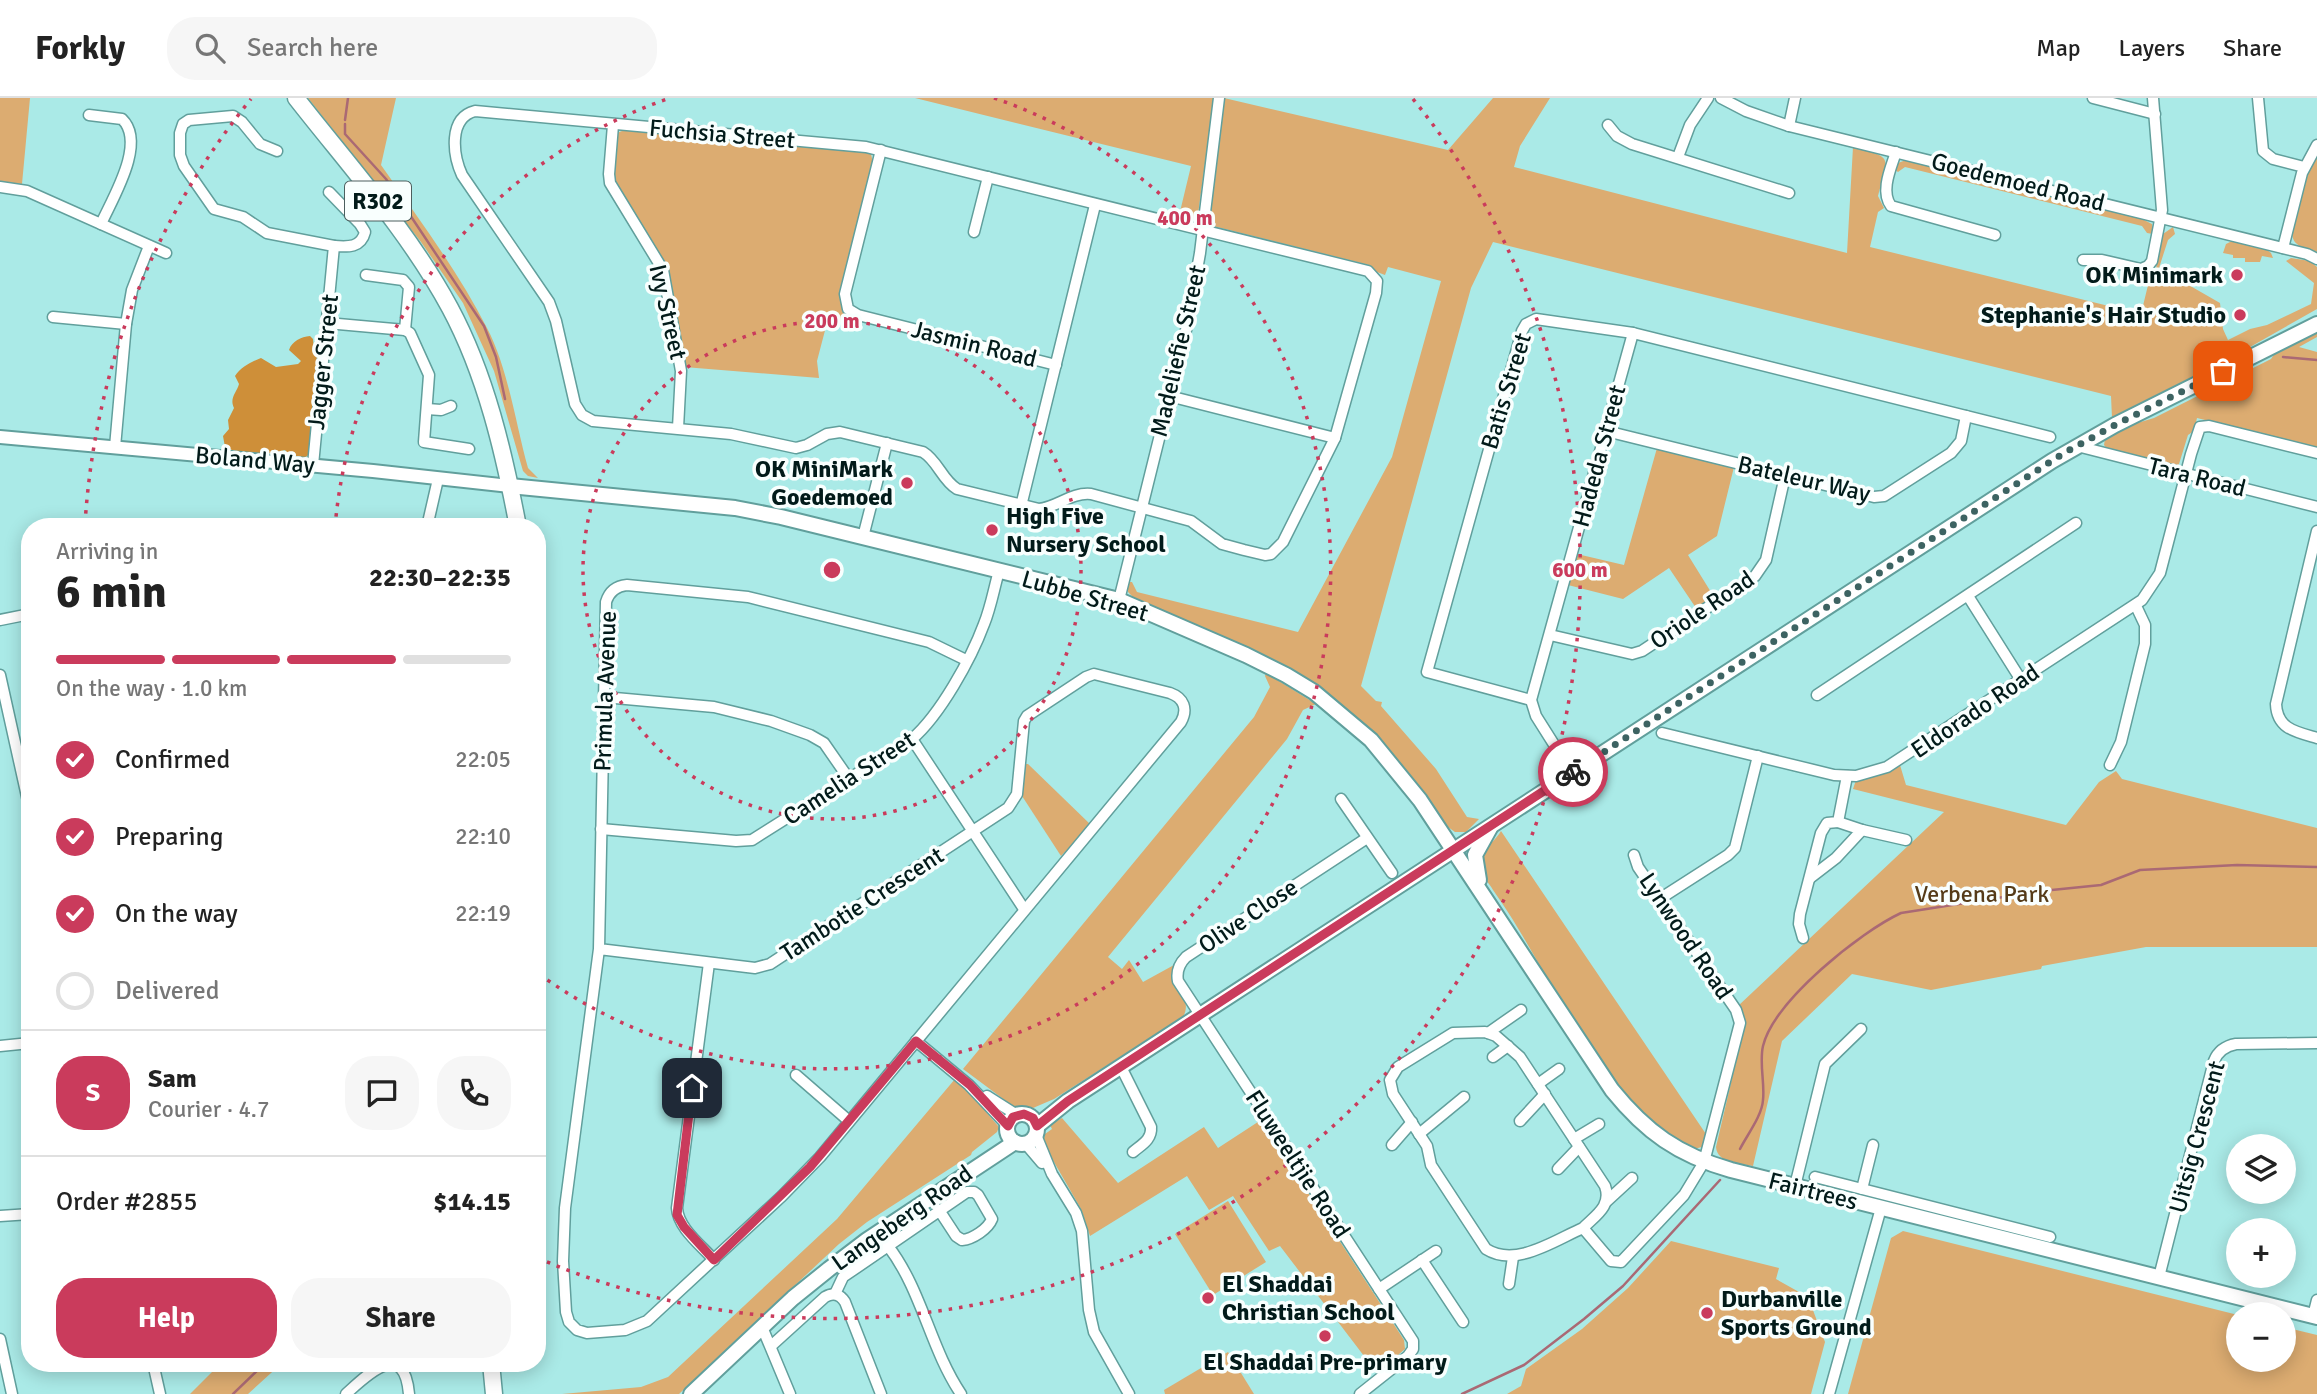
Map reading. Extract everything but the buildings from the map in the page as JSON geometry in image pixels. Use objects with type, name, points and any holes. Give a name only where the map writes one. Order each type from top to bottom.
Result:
[{"type":"main road","name":"R302","points":[[296,98],[405,236],[451,310],[483,387],[516,518]]},
{"type":"main road","name":"Langeberg Road","points":[[691,1394],[793,1298],[813,1275],[860,1235],[2077,446],[2317,324]]},
{"type":"main road","name":"Lubbe Street","points":[[510,486],[742,509],[1119,600],[1271,667],[1329,703],[1387,757],[1453,849]]},
{"type":"main road","points":[[1483,892],[1475,855],[1493,824]]},
{"type":"main road","name":"Fairtrees","points":[[1453,849],[1618,1097],[1659,1138],[1704,1162],[1881,1208],[1991,1228],[2160,1277],[2315,1316]]},
{"type":"main road","points":[[492,1372],[494,1394]]},
{"type":"street","name":"Madeliefie Street","points":[[1119,600],[1190,315],[1219,98]]},
{"type":"street","points":[[1678,158],[1690,125],[1708,98]]},
{"type":"street","name":"Goedemoed Road","points":[[1721,98],[1746,111],[1789,126],[2283,248],[2317,259]]},
{"type":"street","points":[[1789,126],[1795,98]]},
{"type":"street","points":[[2093,98],[2155,114]]},
{"type":"street","points":[[2083,260],[2102,260],[2137,268],[2145,268],[2152,261],[2162,218],[2153,98]]},
{"type":"street","points":[[2258,98],[2263,151],[2273,159],[2304,167]]},
{"type":"street","name":"Fuchsia Street","points":[[678,428],[593,421],[578,411],[549,302],[457,164],[458,124],[463,117],[475,111],[881,150],[1368,271],[1375,278],[1376,293],[1335,438]]},
{"type":"street","points":[[89,115],[122,119],[131,132],[125,169],[101,225]]},
{"type":"street","points":[[276,152],[260,144],[242,122],[233,116],[189,120],[183,124],[179,144],[184,166],[214,209],[243,217],[267,233],[334,246],[355,245],[362,240],[365,232],[329,192]]},
{"type":"street","name":"Ivy Street","points":[[613,125],[610,183],[657,257],[664,276],[681,371],[678,428]]},
{"type":"street","points":[[1608,125],[1624,140],[1788,192]]},
{"type":"street","points":[[2283,248],[2304,167],[2317,145]]},
{"type":"street","name":"Jasmin Road","points":[[881,150],[845,294],[848,309],[858,315],[1056,365]]},
{"type":"street","points":[[1896,152],[1886,191],[1886,199],[1891,206],[1995,235]]},
{"type":"street","points":[[974,232],[988,177]]},
{"type":"street","points":[[0,187],[27,191],[166,253]]},
{"type":"street","points":[[1021,506],[1096,205]]},
{"type":"street","points":[[115,447],[126,324],[132,290],[149,246]]},
{"type":"street","name":"Jagger Street","points":[[313,465],[334,246]]},
{"type":"street","points":[[366,275],[403,280],[407,283],[409,287],[405,330]]},
{"type":"street","points":[[53,317],[126,324]]},
{"type":"street","name":"Batis Street","points":[[1531,700],[1427,672],[1523,327],[1529,321],[1536,319],[1633,333],[2050,437]]},
{"type":"street","points":[[327,323],[405,330],[413,335],[429,370],[424,442],[469,449]]},
{"type":"street","name":"Hadeda Street","points":[[1531,700],[1633,333]]},
{"type":"street","points":[[678,428],[731,434],[796,448],[834,432],[847,433],[928,454],[947,481],[957,489],[1021,506],[1045,509],[1084,493],[1191,521],[1227,546],[1271,554],[1283,542],[1335,438],[1169,396]]},
{"type":"street","points":[[427,410],[451,407]]},
{"type":"street","name":"Bateleur Way","points":[[1606,430],[1874,497],[1884,496],[1951,453],[1961,441],[1966,416]]},
{"type":"street","name":"Eldorado Road","points":[[1662,733],[1847,776],[1868,774],[1895,764],[2136,606],[2149,592],[2160,573],[2198,430],[2204,425],[2317,453]]},
{"type":"street","name":"Boland Way","points":[[0,437],[510,486]]},
{"type":"street","points":[[863,537],[887,443]]},
{"type":"street","name":"Tara Road","points":[[2077,446],[2317,508]]},
{"type":"street","name":"Oriole Road","points":[[1550,635],[1632,654],[1642,651],[1755,576],[1766,560],[1785,476]]},
{"type":"street","points":[[429,518],[438,479]]},
{"type":"street","points":[[1816,695],[2076,523]]},
{"type":"street","points":[[2317,531],[2276,704],[2276,712],[2284,726],[2291,731],[2317,738]]},
{"type":"street","name":"Camelia Street","points":[[601,829],[743,841],[760,836],[912,739],[930,721],[950,692],[984,624],[999,571]]},
{"type":"street","name":"Primula Avenue","points":[[599,948],[606,602],[612,592],[626,585],[748,597],[915,638],[966,660]]},
{"type":"street","points":[[1968,596],[2021,680]]},
{"type":"street","points":[[2110,765],[2121,742],[2145,645],[2145,625],[2136,606]]},
{"type":"street","points":[[0,620],[21,616]]},
{"type":"street","points":[[0,675],[21,770]]},
{"type":"street","name":"Tambotie Crescent","points":[[1099,675],[1170,693],[1182,701],[1185,709],[1181,722],[791,1187],[653,1316],[640,1325],[625,1330],[587,1333],[577,1330],[569,1322],[566,1312],[563,1261],[565,1208],[599,948],[755,968],[770,964],[972,832],[1009,808],[1016,799],[1022,727],[1026,719],[1086,677],[1099,675]]},
{"type":"street","points":[[604,697],[714,707],[771,721],[824,743],[849,779]]},
{"type":"street","points":[[1531,700],[1536,716],[1572,773]]},
{"type":"street","points":[[912,739],[1024,909]]},
{"type":"street","points":[[1661,898],[1735,848],[1758,756]]},
{"type":"street","points":[[1838,822],[1847,776]]},
{"type":"street","points":[[1341,799],[1392,873]]},
{"type":"street","points":[[1803,938],[1799,919],[1822,829],[1827,823],[1838,822],[1906,839]]},
{"type":"street","points":[[1810,878],[1836,858],[1862,830]]},
{"type":"street","name":"Olive Close","points":[[1201,1015],[1178,981],[1177,971],[1181,961],[1367,838]]},
{"type":"street","name":"Lynwood Road","points":[[1583,1228],[1609,1259],[1614,1263],[1621,1262],[1684,1195],[1704,1162],[1739,1029],[1740,1018],[1639,867],[1634,855]]},
{"type":"street","points":[[709,962],[677,1215],[684,1227],[714,1260]]},
{"type":"street","points":[[1488,1033],[1521,1010]]},
{"type":"street","name":"Fluweeltjie Road","points":[[1201,1015],[1413,1341],[1413,1349],[1408,1356],[1360,1394]]},
{"type":"street","points":[[1795,1186],[1825,1064],[1861,1029]]},
{"type":"street","points":[[1453,1033],[1488,1033],[1496,1036],[1520,1057],[1605,1186],[1607,1200],[1605,1207],[1583,1228],[1513,1256],[1486,1249],[1431,1165],[1427,1146],[1390,1088],[1390,1080],[1395,1070],[1453,1033]]},
{"type":"street","points":[[916,1041],[1022,1130],[1072,1205],[1082,1231],[1089,1310],[1094,1332],[1129,1394]]},
{"type":"street","name":"Uitsig Crescent","points":[[2160,1277],[2214,1060],[2218,1053],[2236,1044],[2317,1043]]},
{"type":"street","points":[[0,1046],[21,1044]]},
{"type":"street","points":[[1493,1057],[1508,1046]]},
{"type":"street","points":[[1121,1067],[1144,1110],[1151,1132],[1147,1140],[1133,1152]]},
{"type":"street","points":[[1538,1084],[1559,1069]]},
{"type":"street","points":[[796,1075],[849,1121]]},
{"type":"street","points":[[1520,1121],[1545,1094]]},
{"type":"street","points":[[1419,1134],[1464,1097]]},
{"type":"street","points":[[1392,1145],[1412,1122]]},
{"type":"street","points":[[1558,1169],[1577,1143],[1600,1124]]},
{"type":"street","points":[[1862,1189],[1873,1144]]},
{"type":"street","points":[[1815,1177],[1991,1228],[2050,1237]]},
{"type":"street","points":[[1607,1200],[1632,1178]]},
{"type":"street","points":[[771,1346],[825,1297],[835,1294],[843,1277],[939,1210],[965,1193],[972,1191],[978,1195],[992,1219],[989,1226],[969,1239],[958,1238],[939,1210]]},
{"type":"street","points":[[1829,1394],[1881,1208]]},
{"type":"street","points":[[0,1216],[21,1215]]},
{"type":"street","points":[[888,1246],[908,1275],[946,1371],[961,1394]]},
{"type":"street","points":[[1379,1289],[1436,1251]]},
{"type":"street","points":[[1509,1284],[1513,1256]]},
{"type":"street","points":[[1422,1260],[1463,1322]]},
{"type":"street","points":[[835,1294],[845,1302],[881,1394]]},
{"type":"street","points":[[2315,1316],[2317,1300]]},
{"type":"street","points":[[762,1327],[790,1394]]},
{"type":"street","points":[[0,1339],[12,1394]]},
{"type":"street","points":[[155,1372],[160,1394]]},
{"type":"street","points":[[346,1394],[370,1372]]},
{"type":"street","points":[[403,1372],[409,1394]]},
{"type":"green space","points":[[0,98],[30,98],[22,184],[0,182]]},
{"type":"green space","points":[[308,98],[396,98],[381,165],[450,265],[487,328],[501,361],[528,468],[538,478],[528,476],[523,471],[494,371],[463,303],[421,242]]},
{"type":"green space","points":[[915,98],[1214,98],[1198,214],[1192,220],[1178,220],[1191,166]]},
{"type":"green space","points":[[1224,98],[1448,150],[1493,98],[1550,98],[1520,146],[1514,167],[1847,253],[1853,147],[1882,157],[1886,166],[1878,196],[1884,208],[1878,212],[1870,247],[2141,314],[2149,281],[2157,274],[2156,262],[2163,234],[2173,227],[2175,234],[2168,240],[2159,268],[2220,303],[2223,329],[2228,340],[2311,304],[2314,283],[2286,261],[2291,258],[2310,261],[2317,267],[2317,309],[2236,355],[2112,418],[2111,396],[1493,242],[1471,288],[1361,686],[1376,701],[1382,702],[1381,706],[1436,769],[1467,817],[1479,819],[1466,832],[1455,832],[1448,827],[1399,761],[1340,703],[1295,672],[1256,651],[1135,599],[1128,592],[1128,582],[1132,582],[1137,592],[1298,632],[1392,457],[1441,281],[1388,267],[1385,275],[1369,265],[1209,225],[1207,222]]},
{"type":"green space","points":[[627,129],[866,151],[871,154],[873,163],[841,293],[843,308],[851,317],[849,324],[828,319],[817,361],[819,378],[684,367],[664,262],[613,181],[617,133]]},
{"type":"green space","points":[[2317,152],[2317,252],[2297,244],[2292,232],[2305,176]]},
{"type":"green space","points":[[1906,160],[2142,219],[2152,224],[2153,234],[2147,233],[2142,226],[1905,167],[1898,172],[1894,169],[1898,163]]},
{"type":"green space","points":[[2232,241],[2267,250],[2273,258],[2262,256],[2260,262],[2245,262],[2245,258],[2233,258],[2233,255],[2223,253],[2226,244]]},
{"type":"green space","points":[[2317,333],[2317,337],[2299,347],[2317,352],[2317,448],[2197,418],[2194,431],[2188,435],[2176,467],[2108,450],[2104,445],[2105,439],[2134,424],[2154,418]]},
{"type":"green space","points":[[1657,448],[1734,467],[1717,536],[1688,555],[1714,597],[1696,608],[1669,568],[1623,599],[1568,585],[1577,554],[1624,565]]},
{"type":"green space","points":[[1266,673],[1316,704],[1303,710],[1287,739],[1108,957],[1122,969],[1129,960],[1143,982],[1174,965],[1175,979],[1186,1003],[1183,1017],[1054,1099],[1033,1108],[1014,1107],[963,1069],[1254,717],[1270,687]]},
{"type":"green space","points":[[1024,764],[1028,764],[1091,825],[1061,856],[1022,796]]},
{"type":"green space","name":"Verbena Park","points":[[1900,765],[1906,785],[2066,825],[2099,782],[2116,771],[2122,779],[2317,828],[2317,947],[2146,947],[1931,990],[1852,974],[1782,1041],[1753,1166],[1724,1159],[1716,1147],[1744,1027],[1744,1017],[1738,1006],[1944,812],[1853,789],[1856,780],[1879,775]]},
{"type":"green space","points":[[1501,831],[1708,1137],[1702,1147],[1694,1149],[1665,1131],[1638,1109],[1614,1082],[1573,1022],[1513,920],[1481,872],[1482,854]]},
{"type":"green space","points":[[955,1079],[987,1110],[999,1127],[997,1132],[971,1155],[867,1222],[839,1244],[679,1394],[562,1394],[641,1387],[668,1377],[837,1219]]},
{"type":"green space","points":[[1062,1118],[1118,1183],[1204,1127],[1218,1148],[1261,1120],[1404,1340],[1405,1349],[1377,1373],[1280,1246],[1269,1251],[1233,1196],[1209,1210],[1187,1176],[1090,1236],[1081,1209],[1043,1143],[1045,1134],[1052,1129],[1050,1125]]},
{"type":"green space","points":[[1228,1201],[1266,1262],[1213,1295],[1175,1234]]},
{"type":"green space","points":[[1903,1231],[2226,1312],[2226,1372],[2296,1372],[2296,1330],[2317,1335],[2317,1394],[1848,1394],[1891,1238]]},
{"type":"green space","name":"Durbanville Sports Ground","points":[[1671,1241],[1779,1268],[1776,1279],[1808,1297],[1825,1342],[1811,1394],[1507,1394],[1521,1386],[1526,1369],[1582,1329],[1628,1288]]},
{"type":"green space","points":[[1228,1352],[1254,1394],[1165,1394],[1164,1390]]},
{"type":"green space","points":[[212,1372],[272,1372],[248,1394],[190,1394]]},
{"type":"shaded area","points":[[310,336],[314,350],[321,355],[311,452],[298,458],[285,450],[254,454],[225,447],[223,436],[229,429],[228,420],[234,408],[233,398],[239,384],[235,376],[237,373],[261,358],[276,367],[298,364],[301,361],[289,350],[297,340]]},
{"type":"waterway","points":[[345,120],[348,98]]},
{"type":"waterway","points":[[345,124],[345,134],[386,179],[484,326],[496,357],[505,399]]},
{"type":"waterway","points":[[2283,357],[2317,360]]},
{"type":"waterway","points":[[1740,1149],[1762,1106],[1763,1046],[1770,1028],[1783,1009],[1821,970],[1864,935],[1901,913],[2042,891],[2101,885],[2140,870],[2237,865],[2317,867]]},
{"type":"waterway","points":[[1462,1394],[1524,1365],[1584,1319],[1623,1286],[1720,1180]]},
{"type":"waterway","points":[[233,1394],[256,1372]]},
{"type":"way so far","points":[[1573,772],[2064,453],[2223,371]]},
{"type":"place","name":"OK Minimark","points":[[2237,275]]},
{"type":"place","name":"Stephanie's Hair Studio","points":[[2240,315]]},
{"type":"place","name":"OK MiniMark Goedemoed","points":[[907,483]]},
{"type":"place","name":"High Five Nursery School","points":[[992,530]]},
{"type":"place","name":"El Shaddai Christian School","points":[[1208,1298]]},
{"type":"place","name":"Durbanville Sports Ground","points":[[1707,1313]]},
{"type":"place","name":"El Shaddai Pre-primary","points":[[1325,1336]]},
{"type":"route","points":[[692,1088],[677,1215],[684,1227],[714,1260],[820,1157],[916,1041],[970,1085],[1008,1126],[1013,1117],[1024,1114],[1033,1118],[1037,1126],[1068,1101],[1573,772]]}]
